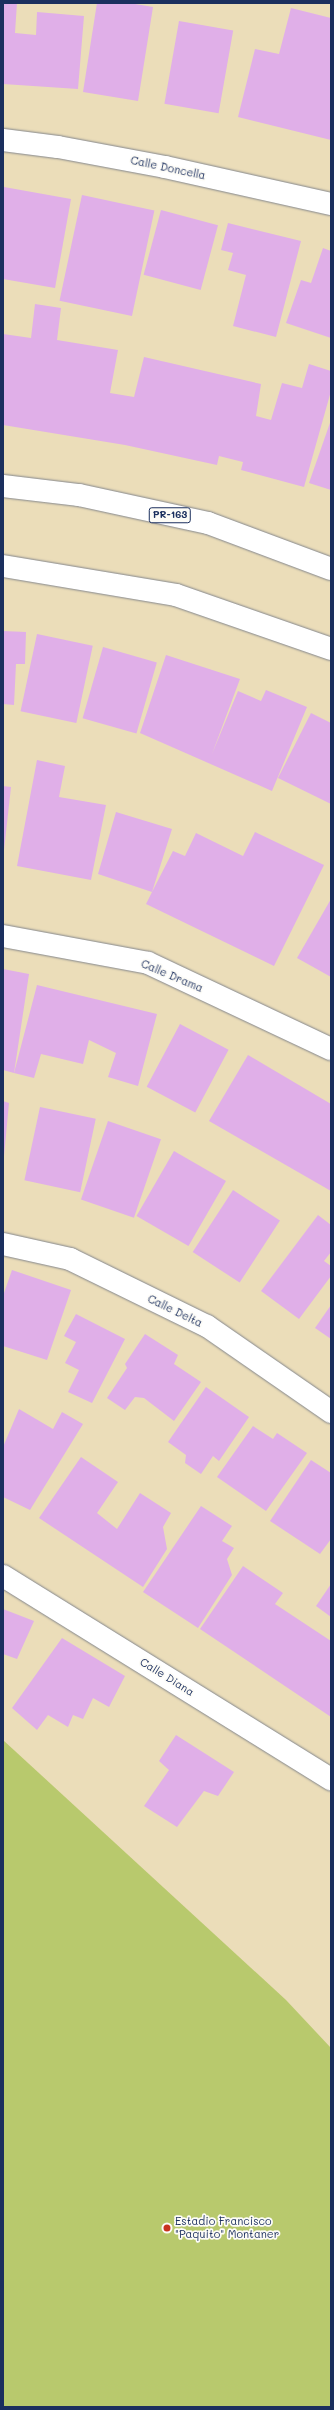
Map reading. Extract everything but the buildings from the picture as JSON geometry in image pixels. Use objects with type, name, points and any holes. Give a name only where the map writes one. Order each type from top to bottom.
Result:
[{"type":"street","name":"Calle Doncella","points":[[3,140],[58,147],[157,166],[331,204]]},
{"type":"street","name":"PR-163","points":[[3,486],[79,495],[208,523],[331,570]]},
{"type":"street","points":[[3,566],[176,595],[331,649]]},
{"type":"street","name":"Calle Drama","points":[[3,936],[148,963],[331,1049]]},
{"type":"street","name":"Calle Delta","points":[[3,1244],[70,1259],[207,1326],[331,1412]]},
{"type":"street","name":"Calle Diana","points":[[3,1576],[331,1779]]},
{"type":"green space","name":"Estadio Francisco \"Paquito\" Montaner","points":[[3,1740],[286,2000],[331,2048],[331,2407],[3,2407]]},
{"type":"place","name":"Estadio Francisco \"Paquito\" Montaner","points":[[167,2228]]}]
